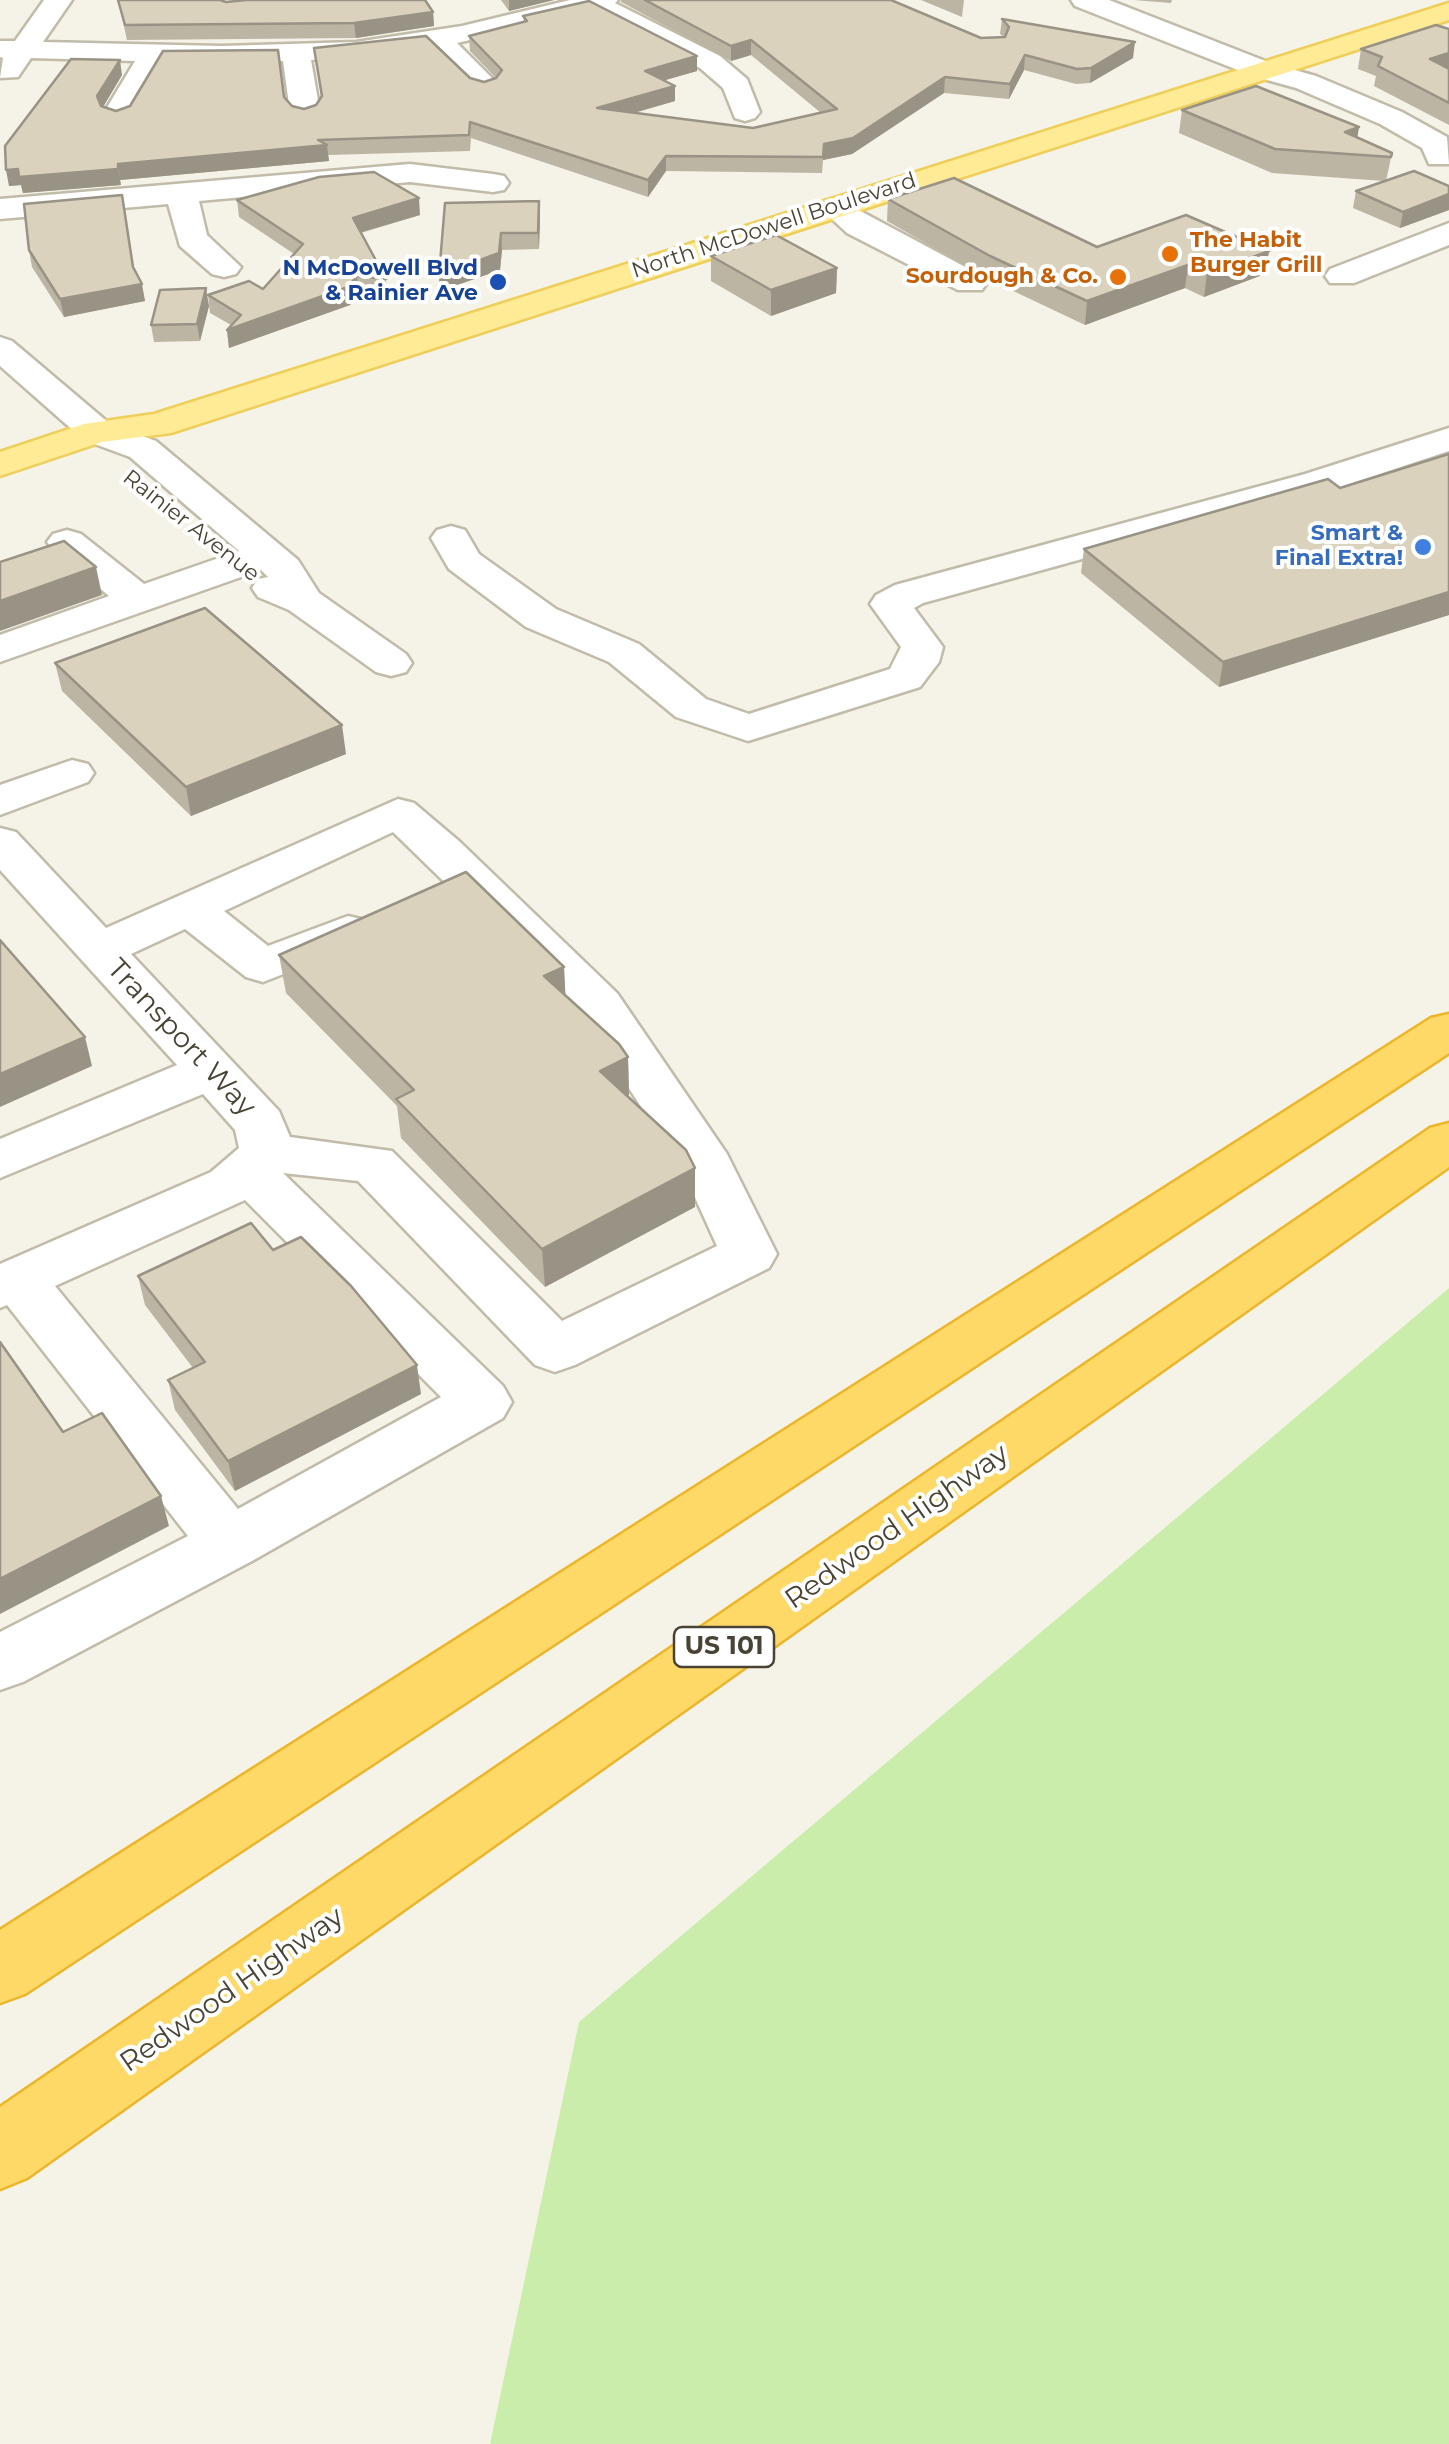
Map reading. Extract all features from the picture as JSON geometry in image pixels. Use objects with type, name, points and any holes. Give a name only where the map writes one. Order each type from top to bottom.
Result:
[{"type":"highway","points":[[0,1970],[1449,1030]]},
{"type":"highway","name":"Redwood Highway","points":[[0,2152],[1449,1141]]},
{"type":"main road","name":"North McDowell Boulevard","points":[[0,465],[97,432],[141,407],[1418,12],[1449,11]]},
{"type":"main road","name":"North McDowell Boulevard","points":[[97,432],[158,425],[836,208],[1252,65]]},
{"type":"street","points":[[0,83],[12,48],[58,0]]},
{"type":"street","points":[[1085,0],[1252,65],[1272,85],[1444,161]]},
{"type":"street","points":[[12,48],[296,54],[599,1],[710,62],[737,86],[745,112]]},
{"type":"street","points":[[1418,12],[1449,40]]},
{"type":"street","points":[[459,23],[484,85]]},
{"type":"street","points":[[118,114],[155,52]]},
{"type":"street","points":[[296,54],[304,112]]},
{"type":"street","points":[[0,209],[410,173],[492,183]]},
{"type":"street","points":[[182,195],[192,239],[224,268]]},
{"type":"street","points":[[836,208],[858,226],[970,283]]},
{"type":"street","points":[[1342,276],[1449,233]]},
{"type":"street","name":"Rainier Avenue","points":[[0,348],[97,432],[108,460],[252,560],[257,581],[304,601],[391,663]]},
{"type":"street","points":[[451,538],[463,561],[541,618],[624,653],[691,708],[748,728],[905,678],[918,662],[922,647],[890,604],[908,594],[1318,482],[1449,439]]},
{"type":"street","points":[[67,542],[139,600]]},
{"type":"street","points":[[0,648],[252,560]]},
{"type":"street","points":[[0,801],[72,773]]},
{"type":"street","points":[[99,950],[398,813],[474,880],[599,1004],[708,1167],[749,1254],[554,1350],[373,1164],[257,1162],[230,1185],[9,1284],[230,1543]]},
{"type":"street","name":"Transport Way","points":[[0,842],[260,1124],[257,1162]]},
{"type":"street","points":[[192,910],[263,966],[474,880]]},
{"type":"street","points":[[0,1160],[212,1071]]},
{"type":"street","points":[[0,1663],[230,1543],[482,1402],[257,1162]]},
{"type":"green space","points":[[1449,1288],[1449,2444],[490,2444],[579,2022]]},
{"type":"building","points":[[118,0],[425,0],[433,12],[354,23],[125,25]]},
{"type":"building","points":[[645,0],[891,0],[981,38],[1005,37],[1009,27],[1002,19],[1135,42],[1091,68],[1077,69],[1025,55],[1010,84],[945,77],[853,138],[824,144],[823,157],[666,156],[648,180],[470,122],[469,135],[318,140],[327,145],[19,177],[18,169],[6,170],[5,146],[71,59],[120,60],[97,96],[101,106],[116,111],[130,106],[163,51],[278,50],[284,97],[292,106],[304,109],[316,105],[322,96],[314,48],[426,36],[470,78],[484,82],[496,78],[502,70],[469,36],[527,21],[523,16],[589,1],[697,56],[645,71],[675,86],[597,108],[753,128],[837,109],[751,40],[731,46]]},
{"type":"building","points":[[1436,25],[1449,29],[1449,53],[1430,59],[1449,69],[1449,103],[1378,66],[1382,57],[1361,49]]},
{"type":"building","points":[[1256,86],[1359,127],[1345,132],[1392,153],[1391,157],[1275,149],[1182,110]]},
{"type":"building","points":[[1414,171],[1449,186],[1449,194],[1403,212],[1356,191]]},
{"type":"building","points":[[374,172],[419,198],[353,218],[386,279],[357,276],[348,287],[227,330],[241,315],[208,295],[249,281],[263,289],[303,244],[237,200],[319,177]]},
{"type":"building","points":[[954,178],[1097,247],[1186,215],[1269,251],[1207,274],[1188,265],[1087,301],[990,256],[888,199]]},
{"type":"building","points":[[122,195],[133,267],[142,284],[60,299],[29,250],[24,204]]},
{"type":"building","points":[[539,201],[538,233],[501,233],[499,253],[439,275],[445,203]]},
{"type":"building","points":[[776,235],[837,268],[771,290],[711,256]]},
{"type":"building","points":[[206,288],[197,324],[151,325],[160,290]]},
{"type":"building","points":[[1449,454],[1449,592],[1223,662],[1084,549],[1328,479],[1340,488]]},
{"type":"building","points":[[64,541],[96,567],[0,601],[0,562]]},
{"type":"building","points":[[205,608],[342,725],[186,787],[55,663]]},
{"type":"building","points":[[466,872],[564,967],[544,976],[619,1044],[628,1057],[600,1071],[686,1150],[695,1168],[542,1249],[396,1099],[414,1090],[279,955]]},
{"type":"building","points":[[0,940],[85,1037],[0,1074]]},
{"type":"building","points":[[251,1223],[273,1250],[301,1237],[351,1286],[417,1365],[228,1461],[168,1380],[205,1362],[138,1276]]},
{"type":"building","points":[[0,1342],[63,1432],[102,1413],[161,1496],[0,1579]]},
{"type":"place","name":"The Habit Burger Grill","points":[[1170,254]]},
{"type":"place","name":"Sourdough & Co.","points":[[1118,277]]},
{"type":"place","name":"N McDowell Blvd & Rainier Ave","points":[[498,282]]},
{"type":"place","name":"Smart & Final Extra!","points":[[1423,547]]}]
